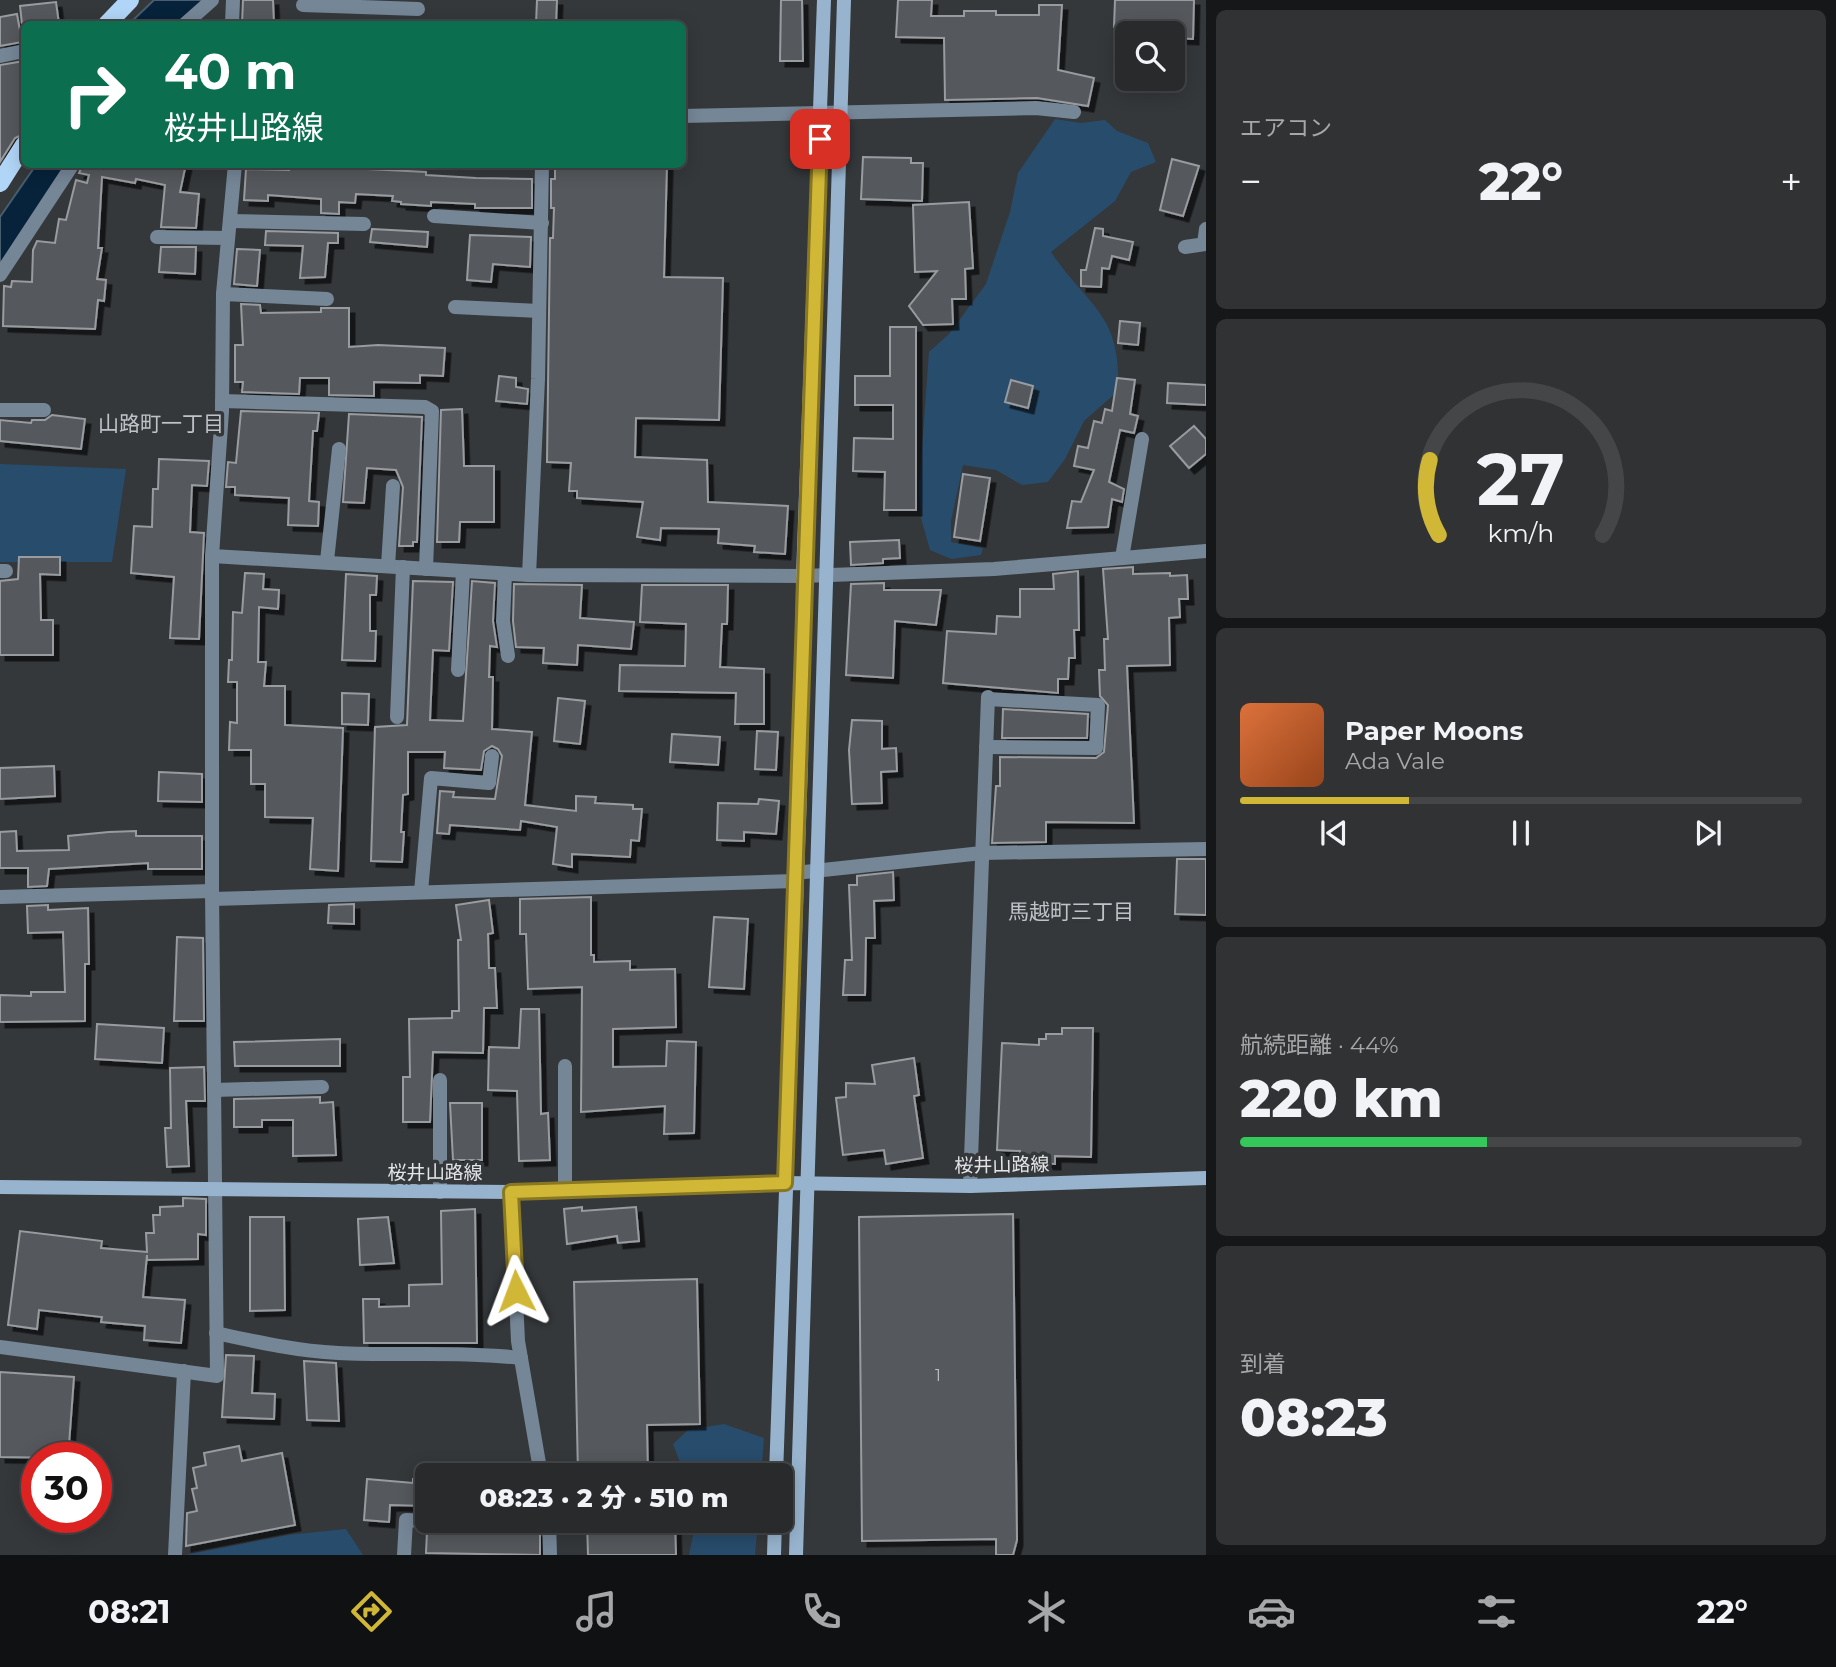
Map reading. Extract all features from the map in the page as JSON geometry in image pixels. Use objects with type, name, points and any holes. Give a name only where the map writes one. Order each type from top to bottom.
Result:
[{"type":"main road","points":[[110,21],[130,0]]},
{"type":"main road","points":[[0,183],[21,150]]},
{"type":"street","points":[[188,21],[212,0]]},
{"type":"street","points":[[232,21],[233,0]]},
{"type":"street","points":[[776,1463],[801,764],[803,576],[824,0]]},
{"type":"street","points":[[796,1555],[810,1183],[844,0]]},
{"type":"street","points":[[303,5],[418,5]]},
{"type":"street","points":[[0,56],[21,52]]},
{"type":"street","points":[[686,116],[1036,108],[1074,111]]},
{"type":"street","points":[[0,275],[70,168]]},
{"type":"street","points":[[0,1348],[217,1376],[212,556],[222,401],[223,294],[235,168]]},
{"type":"street","points":[[528,575],[542,168]]},
{"type":"street","points":[[434,215],[542,223]]},
{"type":"street","points":[[231,221],[364,224]]},
{"type":"street","points":[[1185,247],[1205,244],[1206,229]]},
{"type":"street","points":[[158,237],[228,238]]},
{"type":"street","points":[[223,294],[327,299]]},
{"type":"street","points":[[455,307],[539,311]]},
{"type":"street","points":[[222,401],[425,407],[432,411],[426,569]]},
{"type":"street","points":[[0,410],[44,410]]},
{"type":"street","points":[[1122,558],[1142,439]]},
{"type":"street","points":[[327,561],[339,449]]},
{"type":"street","points":[[393,486],[397,717]]},
{"type":"street","points":[[212,556],[528,575],[828,576],[993,569],[1206,551]]},
{"type":"street","points":[[457,670],[463,571]]},
{"type":"street","points":[[505,574],[503,621],[508,656]]},
{"type":"street","points":[[970,1185],[982,853],[986,747],[988,698],[1098,705],[1096,748],[986,747]]},
{"type":"street","points":[[421,892],[430,778],[489,783],[492,756]]},
{"type":"street","points":[[0,897],[421,892],[795,877],[982,853],[1206,849]]},
{"type":"street","points":[[565,1066],[565,1190]]},
{"type":"street","points":[[440,1080],[440,1192]]},
{"type":"street","points":[[214,1090],[322,1087]]},
{"type":"street","name":"桜井山路線","points":[[0,1187],[511,1192],[785,1183],[970,1185],[1206,1178]]},
{"type":"street","points":[[511,1192],[521,1358],[539,1463]]},
{"type":"street","points":[[216,1333],[281,1348],[327,1352],[465,1352],[521,1358]]},
{"type":"street","points":[[175,1555],[184,1371]]},
{"type":"street","points":[[404,1555],[406,1520],[415,1520]]},
{"type":"street","points":[[549,1533],[550,1555]]},
{"type":"street","points":[[774,1555],[775,1533]]},
{"type":"shaded area","points":[[154,0],[205,0],[180,21],[132,21]]},
{"type":"shaded area","points":[[1055,119],[1081,123],[1105,120],[1117,131],[1148,143],[1156,162],[1131,172],[1115,201],[1051,252],[1109,328],[1118,365],[1118,391],[1084,421],[1065,459],[1048,482],[1022,485],[996,470],[963,465],[951,521],[951,542],[983,548],[981,555],[951,559],[930,550],[921,518],[919,489],[929,352],[949,334],[986,284],[1010,212],[1018,173]]},
{"type":"shaded area","points":[[34,168],[67,168],[0,267],[0,217]]},
{"type":"shaded area","points":[[0,464],[126,469],[112,562],[0,562]]},
{"type":"shaded area","points":[[724,1424],[764,1438],[762,1463],[680,1463],[673,1444],[688,1430]]},
{"type":"shaded area","points":[[346,1529],[363,1555],[185,1555],[288,1535]]},
{"type":"shaded area","points":[[694,1533],[757,1533],[755,1555],[689,1555]]},
{"type":"building","points":[[243,0],[273,0],[274,21],[242,21]]},
{"type":"building","points":[[537,0],[557,0],[556,21],[536,21]]},
{"type":"building","points":[[781,0],[802,0],[803,61],[780,61]]},
{"type":"building","points":[[898,0],[932,0],[931,16],[964,16],[964,11],[996,11],[996,15],[1039,15],[1039,5],[1062,5],[1058,70],[1094,78],[1088,106],[1037,98],[945,100],[944,38],[896,37]]},
{"type":"building","points":[[1115,0],[1194,0],[1193,39],[1185,39],[1185,21],[1115,21],[1114,27]]},
{"type":"building","points":[[56,2],[59,21],[22,21],[20,6]]},
{"type":"building","points":[[17,14],[21,42],[0,46],[0,17]]},
{"type":"building","points":[[21,62],[21,135],[15,138],[0,162],[0,65]]},
{"type":"building","points":[[863,157],[911,158],[911,163],[923,163],[922,201],[861,199]]},
{"type":"building","points":[[1172,159],[1199,166],[1183,216],[1160,210]]},
{"type":"building","points":[[81,168],[185,168],[180,192],[199,194],[196,228],[161,227],[165,185],[136,179],[135,183],[102,177],[98,248],[102,248],[97,279],[106,280],[104,301],[98,300],[95,329],[3,326],[4,286],[11,287],[12,281],[32,282],[33,250],[37,241],[55,243],[59,219],[66,220],[76,180],[87,183],[89,175],[79,173]]},
{"type":"building","points":[[348,168],[476,178],[532,179],[532,208],[475,208],[475,204],[431,202],[431,206],[401,204],[392,201],[393,196],[356,194],[355,203],[339,202],[339,214],[321,213],[321,199],[268,195],[268,201],[244,200],[246,169]]},
{"type":"building","points":[[555,168],[667,168],[664,277],[723,278],[719,420],[636,418],[635,457],[707,460],[708,502],[788,506],[785,554],[754,552],[755,546],[718,543],[719,529],[661,528],[660,540],[637,537],[643,502],[577,498],[577,491],[569,491],[571,463],[547,462],[550,238],[553,238],[554,208],[551,208],[551,179],[555,179]]},
{"type":"building","points":[[969,202],[973,268],[965,269],[966,299],[952,299],[953,324],[923,325],[909,306],[937,271],[915,272],[913,205]]},
{"type":"building","points":[[1095,228],[1103,229],[1103,236],[1133,242],[1129,260],[1112,256],[1109,269],[1102,268],[1101,287],[1081,286],[1081,270],[1086,270]]},
{"type":"building","points":[[372,229],[428,232],[427,247],[370,242]]},
{"type":"building","points":[[266,231],[338,233],[338,243],[328,243],[325,277],[300,278],[303,246],[265,245]]},
{"type":"building","points":[[470,235],[531,237],[530,267],[493,264],[491,282],[467,280]]},
{"type":"building","points":[[161,247],[196,247],[195,274],[159,272]]},
{"type":"building","points":[[237,249],[260,250],[257,286],[234,284]]},
{"type":"building","points":[[241,304],[260,305],[261,313],[321,312],[321,308],[349,308],[349,347],[378,345],[445,348],[443,376],[420,375],[420,383],[374,382],[374,396],[329,395],[329,378],[300,378],[299,394],[242,392],[243,382],[235,382],[235,345],[243,345]]},
{"type":"building","points":[[1120,321],[1140,323],[1138,345],[1118,343]]},
{"type":"building","points":[[890,327],[916,327],[916,510],[884,510],[885,472],[853,471],[854,438],[893,439],[893,405],[855,405],[855,376],[890,376]]},
{"type":"building","points":[[499,376],[516,378],[516,387],[528,389],[527,404],[496,401]]},
{"type":"building","points":[[1117,378],[1135,380],[1130,414],[1138,416],[1134,433],[1120,430],[1109,482],[1124,489],[1122,502],[1112,499],[1108,527],[1067,528],[1072,501],[1081,502],[1094,470],[1074,466],[1078,446],[1088,448],[1094,421],[1102,423],[1105,409],[1112,411]]},
{"type":"building","points":[[1011,380],[1033,386],[1028,408],[1005,402]]},
{"type":"building","points":[[1168,383],[1206,385],[1206,405],[1167,403]]},
{"type":"building","points":[[462,409],[464,466],[494,466],[494,522],[460,522],[459,542],[437,542],[441,410]]},
{"type":"building","points":[[241,411],[319,413],[317,431],[313,431],[309,501],[319,502],[318,526],[288,525],[289,498],[235,495],[235,487],[226,487],[228,462],[236,463]]},
{"type":"building","points":[[349,414],[422,417],[417,542],[413,542],[413,546],[399,546],[403,487],[396,470],[367,468],[364,503],[343,502]]},
{"type":"building","points":[[52,415],[85,419],[81,449],[0,441],[0,420],[31,423],[32,420],[45,420]]},
{"type":"building","points":[[1194,426],[1206,439],[1206,454],[1189,468],[1170,446]]},
{"type":"building","points":[[159,459],[209,461],[207,486],[192,485],[190,532],[204,533],[199,639],[170,638],[174,577],[131,573],[134,526],[152,527],[153,489],[158,489]]},
{"type":"building","points":[[963,474],[990,478],[980,541],[954,537]]},
{"type":"building","points":[[899,540],[900,558],[883,559],[883,563],[851,565],[850,542]]},
{"type":"building","points":[[19,557],[60,557],[60,575],[40,574],[41,620],[53,620],[53,655],[0,655],[0,581],[18,579]]},
{"type":"building","points":[[1133,567],[1133,574],[1187,575],[1188,599],[1179,599],[1180,617],[1169,618],[1170,665],[1127,666],[1134,823],[1046,822],[1046,842],[992,843],[996,786],[1000,786],[1000,757],[1096,758],[1104,752],[1108,705],[1100,696],[1099,670],[1105,670],[1104,639],[1108,639],[1103,569]]},
{"type":"building","points":[[1078,571],[1079,630],[1074,630],[1075,658],[1069,658],[1068,679],[1058,679],[1058,693],[943,683],[947,631],[996,634],[997,616],[1020,617],[1020,589],[1054,589],[1053,574]]},
{"type":"building","points":[[245,573],[264,574],[263,589],[279,590],[278,609],[259,607],[258,662],[266,662],[264,686],[285,686],[285,725],[343,728],[338,871],[310,869],[313,818],[265,817],[265,784],[251,784],[251,750],[229,750],[230,722],[237,723],[237,682],[228,682],[229,660],[232,660],[233,612],[242,613]]},
{"type":"building","points":[[346,574],[377,576],[376,595],[370,595],[370,631],[376,631],[375,661],[342,660]]},
{"type":"building","points":[[413,581],[453,582],[449,651],[433,650],[430,720],[463,721],[472,581],[495,583],[493,621],[497,647],[490,646],[489,677],[493,677],[492,729],[532,732],[525,805],[576,811],[576,796],[596,797],[595,803],[633,805],[633,809],[642,809],[639,841],[631,840],[630,857],[572,854],[572,867],[553,864],[557,827],[521,821],[520,830],[450,825],[449,834],[437,833],[440,791],[454,792],[453,797],[495,799],[502,756],[498,749],[492,746],[484,751],[481,770],[444,768],[445,752],[408,752],[408,794],[403,795],[402,862],[371,861],[375,727],[407,725]]},
{"type":"building","points":[[884,583],[884,590],[941,590],[936,625],[895,621],[893,678],[846,675],[851,584]]},
{"type":"building","points":[[514,584],[582,585],[580,618],[634,622],[631,649],[578,645],[577,665],[543,663],[544,648],[516,647],[513,621]]},
{"type":"building","points":[[642,585],[728,585],[727,624],[722,624],[720,667],[764,669],[764,724],[735,724],[736,693],[619,691],[620,665],[685,666],[686,624],[640,622]]},
{"type":"building","points":[[342,693],[369,694],[368,725],[342,724]]},
{"type":"building","points":[[558,698],[585,701],[580,744],[554,741]]},
{"type":"building","points":[[1003,709],[1088,714],[1087,738],[1002,738]]},
{"type":"building","points":[[852,720],[882,721],[882,749],[896,748],[897,771],[881,772],[882,803],[852,804],[849,750]]},
{"type":"building","points":[[757,731],[778,732],[776,770],[755,769]]},
{"type":"building","points":[[672,734],[720,737],[718,765],[670,762]]},
{"type":"building","points":[[54,766],[55,796],[0,799],[0,768]]},
{"type":"building","points":[[159,772],[202,774],[202,802],[158,801]]},
{"type":"building","points":[[759,799],[779,801],[776,834],[744,832],[744,841],[717,840],[718,803],[758,804]]},
{"type":"building","points":[[16,831],[17,851],[69,850],[68,836],[109,832],[136,831],[136,836],[202,836],[202,869],[148,869],[148,863],[49,869],[47,886],[28,887],[28,868],[0,868],[0,832]]},
{"type":"building","points":[[1177,859],[1206,859],[1206,915],[1175,914]]},
{"type":"building","points":[[893,872],[894,900],[874,901],[875,938],[866,938],[865,995],[843,995],[845,960],[852,960],[849,885],[857,885],[857,876]]},
{"type":"building","points":[[591,897],[591,955],[594,955],[594,962],[630,961],[630,970],[675,969],[676,1027],[613,1029],[613,1067],[666,1066],[667,1041],[696,1042],[694,1133],[664,1134],[665,1106],[581,1112],[582,987],[528,989],[526,934],[520,934],[520,899]]},
{"type":"building","points":[[489,900],[493,933],[488,934],[489,968],[495,968],[497,1008],[484,1008],[483,1053],[433,1052],[430,1122],[403,1122],[403,1077],[410,1077],[409,1019],[452,1018],[452,1011],[459,1011],[458,940],[461,940],[456,905]]},
{"type":"building","points":[[354,904],[354,924],[328,923],[329,905]]},
{"type":"building","points":[[48,905],[48,910],[88,908],[89,964],[85,964],[85,1021],[0,1022],[0,995],[31,996],[31,992],[65,992],[63,932],[28,933],[27,906]]},
{"type":"building","points":[[714,917],[748,919],[744,989],[709,987]]},
{"type":"building","points":[[177,937],[203,938],[204,1021],[174,1021]]},
{"type":"building","points":[[521,1009],[539,1009],[541,1114],[548,1113],[550,1160],[519,1161],[517,1091],[488,1090],[489,1047],[519,1048]]},
{"type":"building","points":[[97,1024],[164,1028],[162,1063],[95,1059]]},
{"type":"building","points":[[1062,1028],[1093,1028],[1091,1157],[1055,1156],[1055,1164],[1019,1163],[1020,1151],[997,1150],[1002,1043],[1039,1045],[1039,1039],[1046,1039],[1046,1034],[1062,1034]]},
{"type":"building","points":[[340,1039],[340,1066],[235,1066],[234,1042]]},
{"type":"building","points":[[914,1058],[919,1095],[914,1096],[923,1158],[886,1164],[884,1150],[843,1155],[836,1098],[846,1097],[846,1083],[875,1084],[872,1065]]},
{"type":"building","points":[[204,1067],[205,1101],[186,1101],[189,1166],[167,1167],[165,1128],[171,1128],[170,1068]]},
{"type":"building","points":[[320,1097],[320,1103],[333,1102],[336,1155],[293,1156],[293,1120],[262,1120],[262,1127],[234,1127],[234,1099]]},
{"type":"building","points":[[450,1103],[482,1103],[482,1160],[453,1160]]},
{"type":"building","points":[[183,1198],[206,1199],[206,1235],[198,1234],[198,1259],[147,1260],[147,1255],[143,1297],[185,1300],[181,1343],[144,1340],[145,1326],[101,1322],[102,1317],[39,1310],[37,1329],[8,1325],[20,1231],[102,1241],[101,1248],[147,1252],[146,1233],[154,1233],[153,1215],[160,1215],[160,1207],[183,1206]]},
{"type":"building","points":[[582,1207],[582,1211],[636,1207],[639,1241],[618,1243],[617,1236],[567,1244],[564,1209]]},
{"type":"building","points":[[475,1209],[477,1343],[364,1343],[363,1299],[379,1299],[379,1307],[409,1306],[409,1285],[442,1284],[441,1211]]},
{"type":"building","points":[[1013,1214],[1017,1540],[1013,1555],[996,1555],[996,1539],[862,1541],[859,1217]]},
{"type":"building","points":[[250,1217],[284,1217],[285,1310],[250,1311]]},
{"type":"building","points":[[388,1217],[394,1263],[360,1265],[358,1219]]},
{"type":"building","points":[[697,1279],[700,1424],[647,1425],[648,1463],[578,1463],[574,1282]]},
{"type":"building","points":[[226,1355],[254,1356],[252,1393],[275,1394],[274,1419],[222,1417]]},
{"type":"building","points":[[304,1361],[336,1363],[339,1421],[307,1420]]},
{"type":"building","points":[[0,1372],[74,1377],[69,1442],[21,1442],[21,1457],[0,1457]]},
{"type":"building","points":[[239,1446],[242,1461],[282,1453],[295,1525],[186,1546],[187,1513],[197,1511],[192,1489],[197,1488],[193,1468],[206,1465],[204,1453]]},
{"type":"building","points":[[367,1479],[413,1483],[415,1479],[415,1506],[390,1505],[389,1522],[364,1520]]},
{"type":"building","points":[[427,1533],[540,1533],[540,1555],[426,1553]]},
{"type":"building","points":[[587,1533],[675,1533],[676,1555],[588,1555]]},
{"type":"district","name":"山路町一丁目","points":[[161,423]]},
{"type":"district","name":"馬越町三丁目","points":[[1071,911]]},
{"type":"route","points":[[516,1291],[511,1192],[785,1183],[801,764],[803,576],[820,139]]}]
